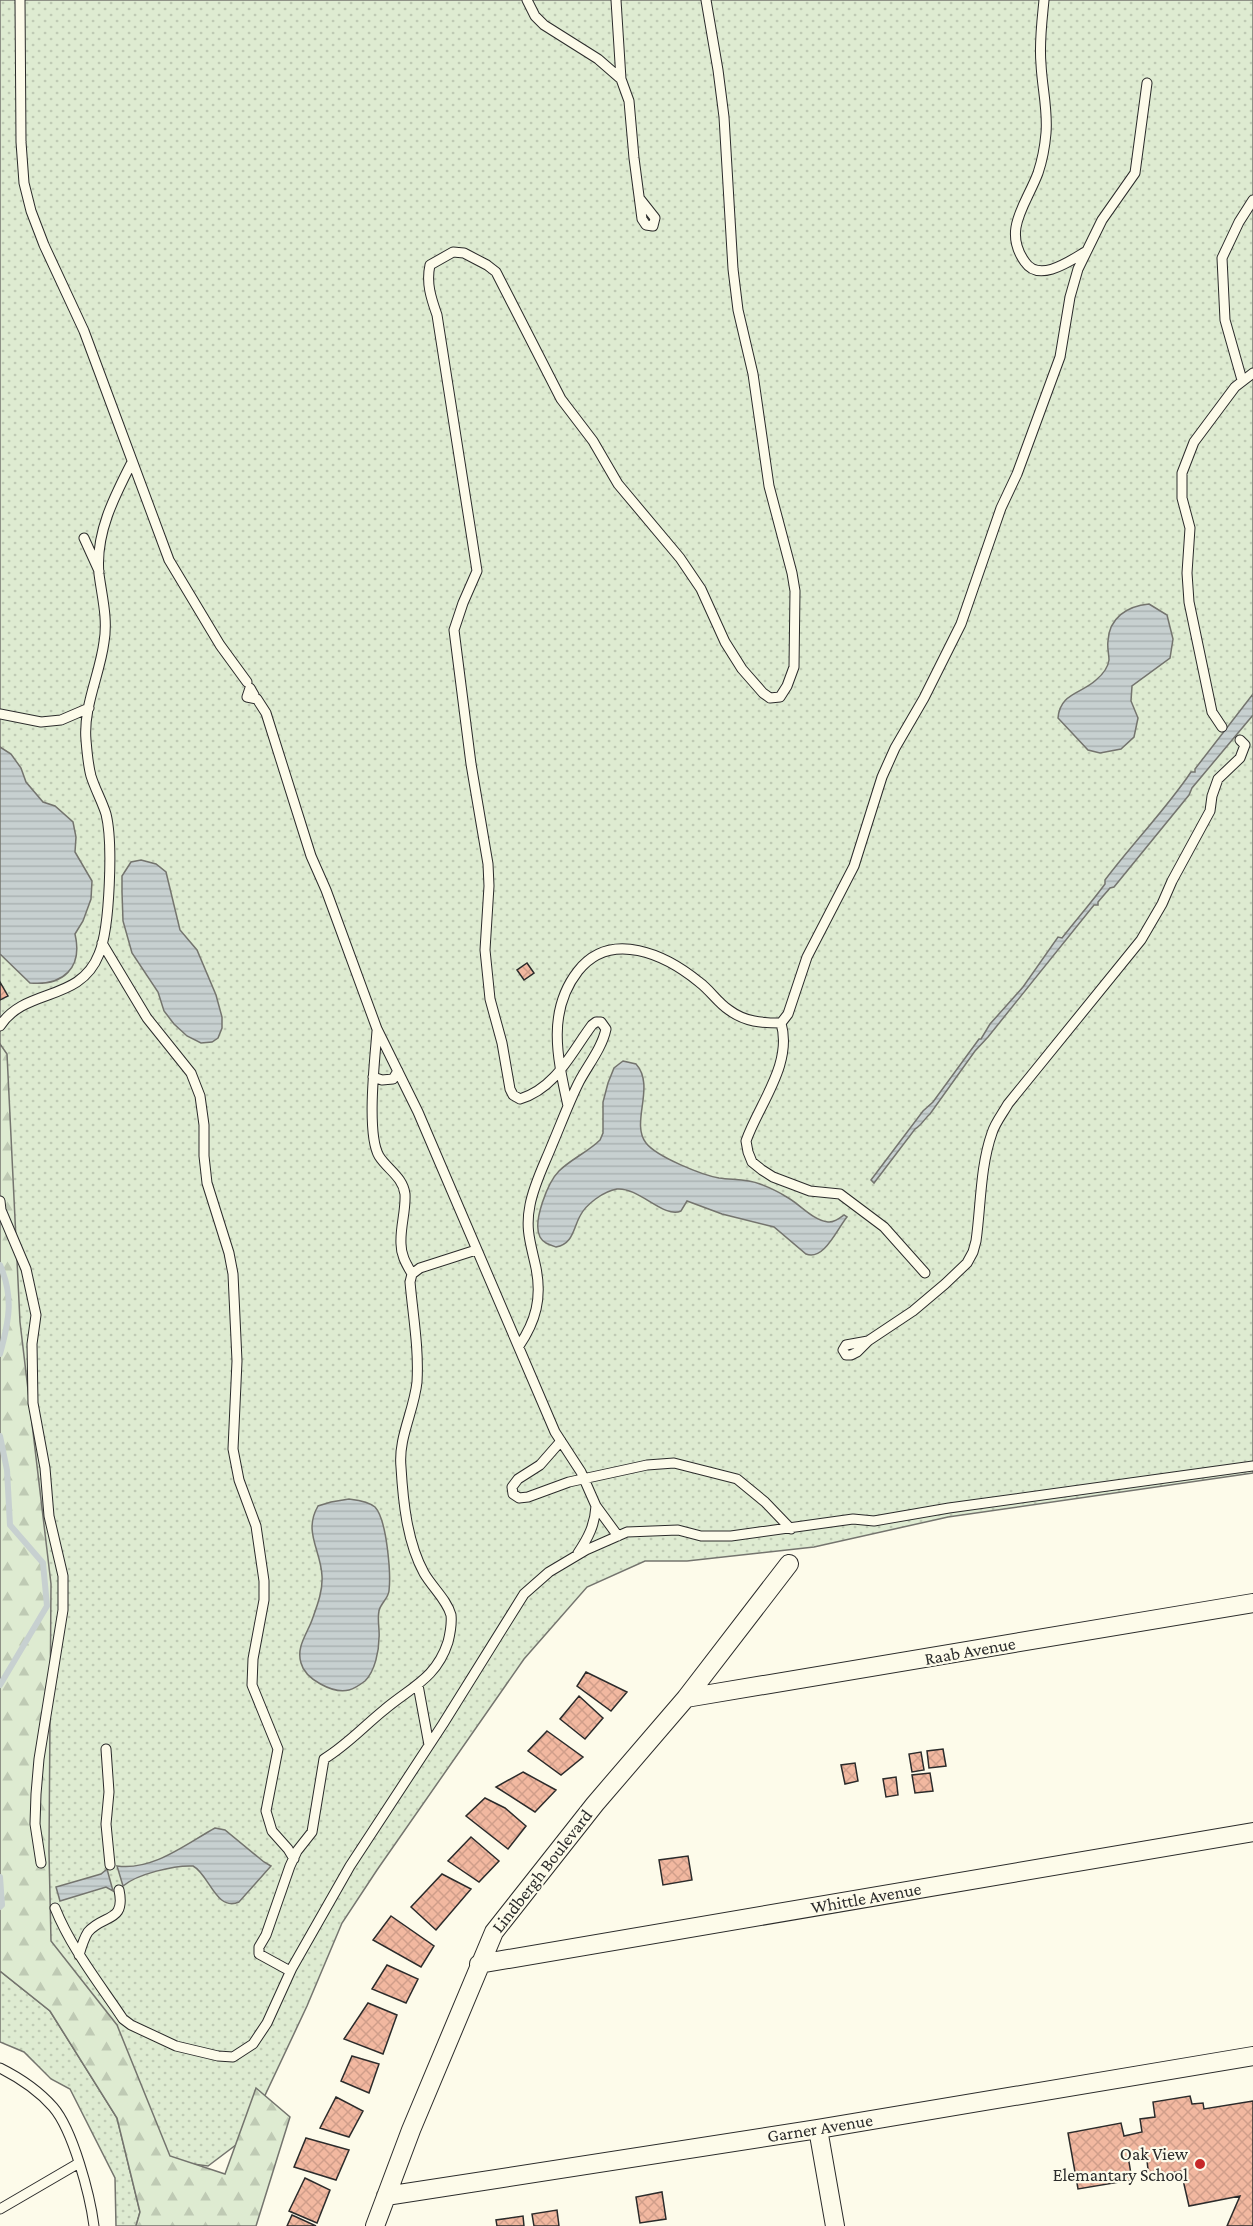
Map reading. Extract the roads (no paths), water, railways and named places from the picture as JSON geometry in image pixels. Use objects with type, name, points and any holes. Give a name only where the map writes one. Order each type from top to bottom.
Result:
[{"type":"street","name":"Lindbergh Boulevard","points":[[375,2226],[479,1964],[494,1932],[595,1804],[686,1698],[789,1564]]},
{"type":"street","name":"Raab Avenue","points":[[686,1698],[1253,1603]]},
{"type":"street","name":"Whittle Avenue","points":[[479,1964],[1253,1832]]},
{"type":"street","name":"Garner Avenue","points":[[386,2196],[818,2129],[1253,2056]]},
{"type":"street","points":[[818,2129],[835,2226]]},
{"type":"lane","points":[[20,0],[21,142],[24,183],[31,211],[44,245],[84,331],[169,560],[220,645],[247,681]]},
{"type":"lane","points":[[527,0],[535,16],[544,25],[598,59],[621,80]]},
{"type":"lane","points":[[616,0],[621,80],[629,101],[642,219],[646,225],[653,226],[655,218],[640,199]]},
{"type":"lane","points":[[519,1346],[531,1328],[538,1304],[537,1270],[527,1233],[531,1197],[568,1106],[605,1035],[605,1024],[596,1022],[592,1025],[550,1083],[537,1093],[520,1099],[513,1095],[490,999],[485,950],[488,864],[471,764],[454,630],[459,612],[477,571],[437,315],[429,293],[428,274],[430,265],[453,252],[464,253],[475,258],[496,272],[561,399],[593,441],[618,484],[680,558],[701,589],[725,642],[742,669],[763,693],[770,698],[780,697],[788,686],[794,667],[795,591],[788,555],[769,486],[753,374],[738,310],[723,117],[718,70],[706,0]]},
{"type":"lane","points":[[1044,0],[1041,63],[1046,133],[1039,171],[1017,218],[1014,238],[1016,247],[1027,266],[1036,271],[1048,270],[1086,251]]},
{"type":"lane","points":[[781,1023],[788,1014],[807,957],[854,866],[882,777],[895,748],[939,670],[961,624],[1001,508],[1017,474],[1060,357],[1070,297],[1078,269],[1113,202],[1131,182],[1135,173],[1147,83]]},
{"type":"lane","points":[[1242,380],[1225,320],[1222,258],[1239,222],[1253,200]]},
{"type":"lane","points":[[1222,727],[1212,712],[1189,602],[1187,573],[1190,528],[1182,498],[1182,473],[1194,442],[1235,387],[1253,373]]},
{"type":"lane","points":[[0,1026],[23,1004],[61,992],[86,976],[97,959],[102,943],[110,876],[109,827],[91,775],[86,728],[105,641],[106,620],[99,572],[102,534],[108,510],[132,462]]},
{"type":"lane","points":[[84,538],[99,572]]},
{"type":"lane","points":[[254,695],[250,688],[248,697],[257,699],[266,713],[311,856],[377,1029],[423,1123],[555,1432],[584,1479],[596,1506],[618,1536]]},
{"type":"lane","points":[[62,720],[89,708]]},
{"type":"lane","points":[[0,714],[41,722],[77,720],[86,728]]},
{"type":"lane","points":[[868,1341],[913,1311],[967,1263],[976,1241],[988,1150],[997,1122],[1014,1097],[1152,923],[1210,811],[1218,779],[1243,754],[1245,745],[1240,740]]},
{"type":"lane","points":[[102,943],[147,1018],[191,1073],[200,1096],[207,1183],[229,1253],[233,1275],[237,1361],[233,1449],[239,1480],[256,1526],[264,1581],[264,1600],[253,1659],[252,1684],[278,1749],[266,1811],[272,1831],[294,1859]]},
{"type":"lane","points":[[568,1106],[560,1070],[556,1034],[563,999],[570,982],[580,969],[592,958],[609,951],[639,949],[658,955],[699,982],[728,1010],[747,1020],[781,1023]]},
{"type":"lane","points":[[781,1023],[784,1033],[784,1051],[746,1141],[752,1162],[773,1177],[791,1185],[810,1191],[840,1194],[885,1227],[925,1273]]},
{"type":"lane","points":[[377,1029],[373,1077],[374,1137],[378,1155],[399,1179],[405,1191],[405,1215],[400,1243],[403,1257],[412,1274]]},
{"type":"lane","points":[[373,1077],[382,1080],[393,1079],[398,1071]]},
{"type":"lane","points":[[0,1201],[26,1269],[36,1314],[32,1344],[33,1403],[45,1468],[48,1516],[63,1576],[63,1610],[39,1759],[36,1794],[34,1824],[41,1863]]},
{"type":"lane","points":[[290,1971],[259,1954],[259,1947],[266,1935],[294,1859],[312,1832],[324,1759],[350,1742],[385,1709],[430,1675],[443,1657],[450,1635],[451,1616],[447,1605],[424,1572],[416,1553],[409,1529],[402,1478],[400,1454],[417,1384],[418,1353],[410,1282],[412,1274],[420,1268],[476,1250]]},
{"type":"lane","points":[[561,1441],[540,1465],[518,1479],[512,1487],[513,1494],[519,1498],[528,1497],[569,1482],[647,1465],[674,1463],[737,1479],[749,1487],[791,1529]]},
{"type":"lane","points":[[55,1908],[63,1928],[79,1955],[123,2019],[176,2046],[218,2056],[232,2056],[253,2044],[267,2023],[290,1971],[350,1866],[524,1594],[549,1572],[576,1555],[627,1532],[678,1530],[701,1536],[731,1536],[853,1519],[874,1521],[949,1508],[1253,1466]]},
{"type":"lane","points":[[576,1555],[595,1521],[596,1506]]},
{"type":"lane","points":[[418,1684],[429,1744]]},
{"type":"lane","points":[[106,1749],[109,1792],[106,1824],[111,1865]]},
{"type":"lane","points":[[79,1955],[88,1932],[114,1917],[120,1909],[119,1890]]},
{"type":"lane","points":[[0,2068],[36,2090],[54,2109],[79,2163],[93,2226]]},
{"type":"lane","points":[[0,2209],[79,2163]]},
{"type":"waterway","points":[[0,1265],[9,1299],[6,1331],[0,1354]]},
{"type":"waterway","points":[[0,1436],[7,1470],[10,1525],[43,1563],[47,1606],[0,1685]]},
{"type":"waterway","points":[[0,1877],[2,1905],[0,1907]]},
{"type":"place","name":"Oak View Elemantary School","points":[[1200,2164]]}]
